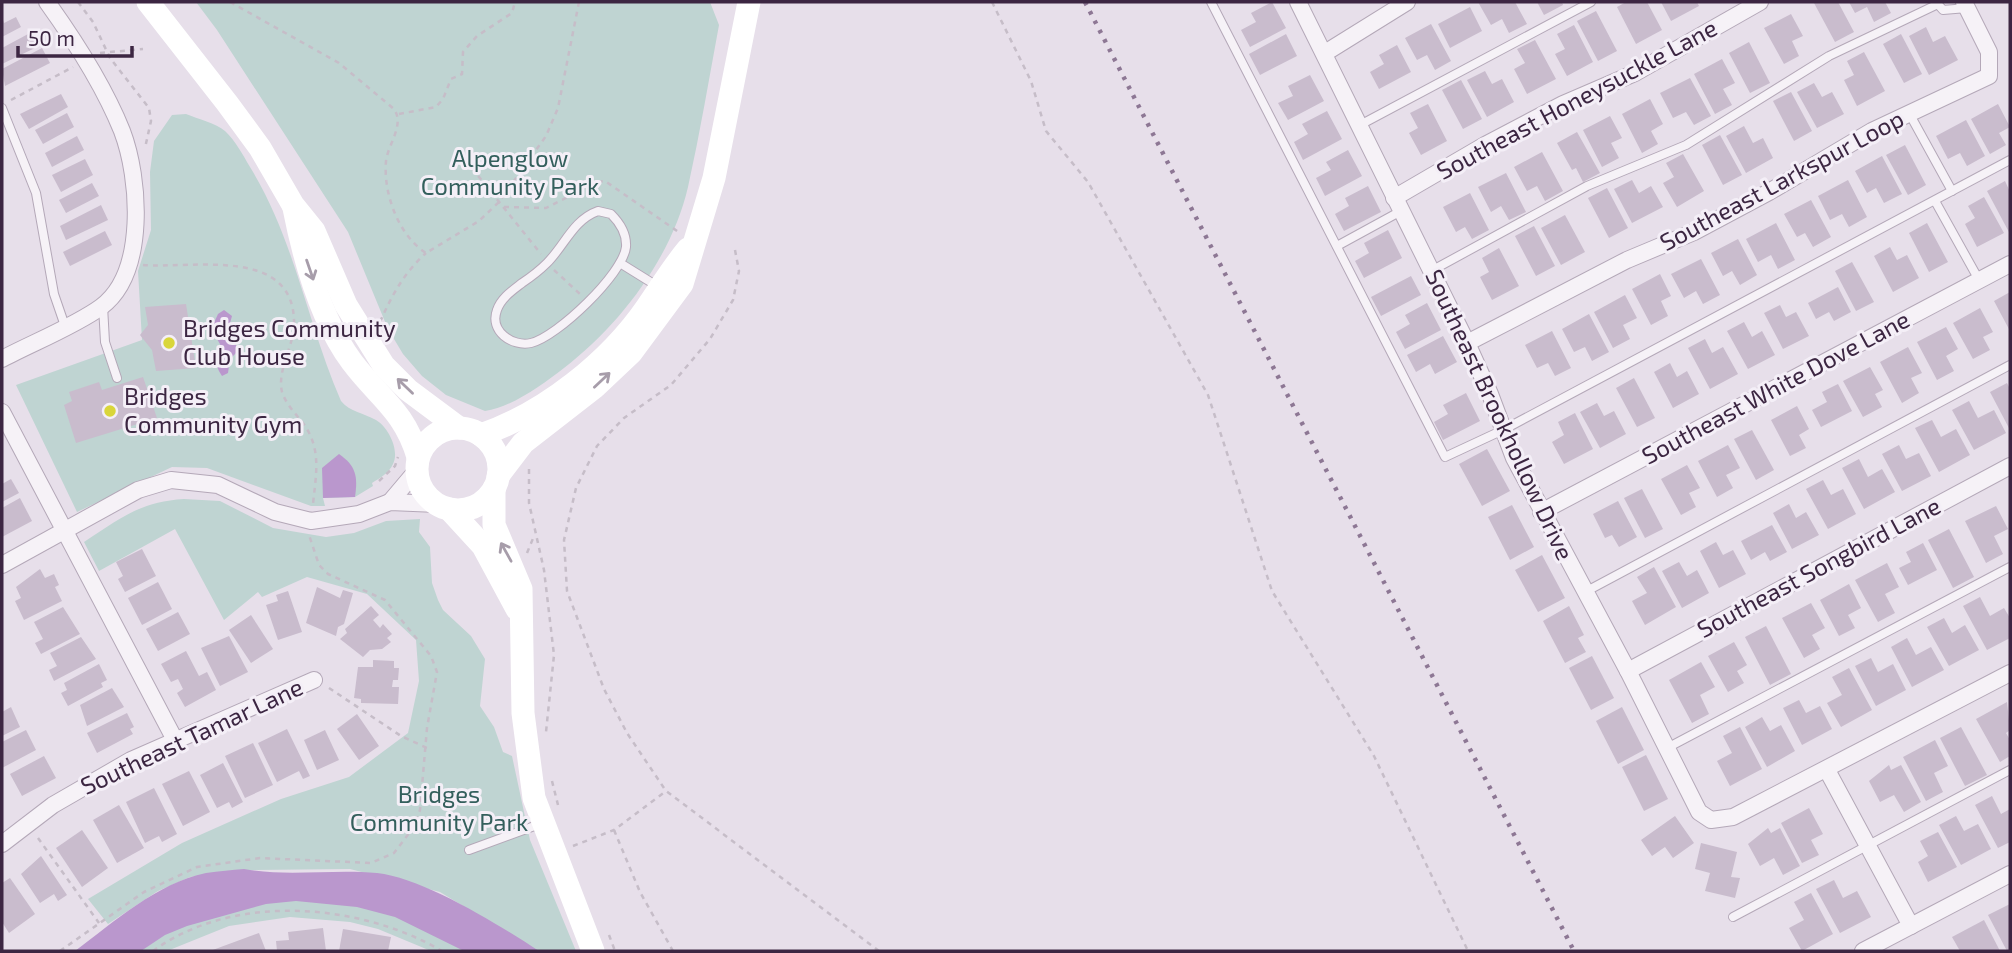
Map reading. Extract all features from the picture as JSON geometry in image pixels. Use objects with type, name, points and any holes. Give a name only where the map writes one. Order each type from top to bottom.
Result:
[{"type":"main road","points":[[148,2],[252,136],[293,205],[314,231],[346,305],[384,366],[408,390],[459,428],[481,435],[496,453],[494,525],[521,589],[527,754],[534,798],[551,816],[565,846],[593,951]]},
{"type":"main road","points":[[443,506],[475,506],[496,482],[523,443],[594,387],[631,353],[682,284],[714,178],[749,2]]},
{"type":"main road","points":[[293,205],[300,239],[333,331],[351,360],[400,415],[411,458],[426,495],[443,506],[483,546],[520,615]]},
{"type":"main road","points":[[481,435],[506,427],[582,376],[618,342],[647,308],[695,242]]},
{"type":"main road","points":[[411,458],[434,435],[459,428]]},
{"type":"street","points":[[2,359],[103,306],[130,264],[135,238],[133,181],[122,131],[85,60],[47,2]]},
{"type":"street","name":"Southeast Brookhollow Drive","points":[[1298,2],[1467,343],[1514,458],[1628,671],[1699,812],[1711,820],[1733,817],[1827,770]]},
{"type":"street","points":[[1325,53],[1407,2]]},
{"type":"street","name":"Southeast Honeysuckle Lane","points":[[1397,204],[1507,133],[1635,73],[1759,2]]},
{"type":"street","name":"Southeast Larkspur Loop","points":[[1467,343],[1627,260],[1726,215],[1872,131],[1989,76],[1989,51],[1965,5]]},
{"type":"street","name":"Southeast White Dove Lane","points":[[1541,512],[2010,264]]},
{"type":"street","points":[[2,412],[175,740]]},
{"type":"street","points":[[390,502],[411,458]]},
{"type":"street","name":"Southeast Songbird Lane","points":[[1628,671],[2010,466]]},
{"type":"street","points":[[2,565],[138,491],[171,480],[218,485],[275,512],[311,521],[359,514],[390,502],[443,506]]},
{"type":"street","points":[[1911,926],[1827,770],[2010,673]]},
{"type":"street","name":"Southeast Tamar Lane","points":[[4,836],[89,782],[175,740],[314,680]]},
{"type":"street","points":[[1863,951],[2010,874]]},
{"type":"lane","points":[[1211,2],[1445,457],[1503,430],[2010,160]]},
{"type":"lane","points":[[1360,125],[1591,2]]},
{"type":"lane","points":[[1431,271],[1587,186],[1686,145],[1829,56],[1936,3],[1943,10],[1965,5]]},
{"type":"lane","points":[[2,107],[36,193],[54,294],[65,326]]},
{"type":"lane","points":[[1909,113],[1952,191]]},
{"type":"lane","points":[[1935,201],[1979,280]]},
{"type":"lane","points":[[1337,246],[1397,204]]},
{"type":"lane","points":[[598,211],[611,214],[625,236],[626,248],[620,263],[587,301],[546,338],[530,344],[515,344],[503,336],[496,323],[497,310],[506,296],[547,263],[576,225],[598,211]]},
{"type":"lane","points":[[620,263],[659,288]]},
{"type":"lane","points":[[103,306],[105,342],[117,378]]},
{"type":"lane","points":[[1585,592],[2010,365]]},
{"type":"lane","points":[[1667,748],[2010,567]]},
{"type":"lane","points":[[1733,917],[2010,770]]},
{"type":"lane","points":[[469,850],[551,816]]},
{"type":"path","points":[[78,2],[93,22],[107,51],[149,108],[149,132],[133,181]]},
{"type":"path","points":[[230,2],[241,4],[338,63],[387,100],[398,115]]},
{"type":"path","points":[[398,115],[436,107],[443,99],[451,79],[462,74],[465,66],[463,52],[477,36],[512,13],[515,2]]},
{"type":"path","points":[[379,324],[402,279],[426,253],[460,235],[499,201],[546,136],[558,108],[579,2]]},
{"type":"path","points":[[992,2],[1031,81],[1046,131],[1087,182],[1208,395],[1272,591],[1374,755],[1468,951]]},
{"type":"path","points":[[2,107],[85,60],[107,51],[143,49]]},
{"type":"path","points":[[398,115],[386,160],[390,198],[412,244],[426,253]]},
{"type":"path","points":[[457,155],[499,201],[547,263],[587,301]]},
{"type":"path","points":[[735,250],[739,271],[733,300],[710,340],[671,385],[624,418],[597,446],[576,488],[564,540],[567,591],[589,652],[627,733],[666,791],[879,951]]},
{"type":"path","points":[[60,951],[144,892],[197,867],[260,858],[356,864],[382,860],[394,853],[413,828],[420,810],[429,712],[436,672],[431,656],[385,600],[328,574],[319,565],[309,534],[318,461],[309,432],[287,403],[282,391],[281,376],[292,341],[293,310],[289,299],[265,271],[256,269],[211,262],[130,264]]},
{"type":"path","points":[[379,481],[396,466],[411,458]]},
{"type":"path","points":[[529,461],[529,503],[544,570],[554,655],[546,739]]},
{"type":"path","points":[[314,680],[347,698],[401,736],[427,748]]},
{"type":"path","points":[[551,774],[551,816]]},
{"type":"path","points":[[578,858],[565,846],[614,830],[666,791]]},
{"type":"path","points":[[28,823],[99,923]]},
{"type":"path","points":[[614,830],[640,892],[673,951]]},
{"type":"path","points":[[153,951],[191,932],[225,920],[273,911],[316,911],[378,922],[414,935],[442,951]]},
{"type":"path","points":[[606,928],[615,951]]},
{"type":"green space","name":"Alpenglow Community Park","points":[[196,2],[710,2],[719,25],[688,187],[670,239],[641,288],[624,310],[585,351],[546,381],[506,405],[485,411],[446,395],[422,376],[403,354],[388,329],[348,232]]},
{"type":"green space","points":[[186,114],[221,128],[239,148],[278,223],[341,401],[349,408],[380,423],[392,439],[395,458],[391,467],[372,483],[373,486],[355,497],[323,498],[325,506],[311,506],[207,468],[172,467],[77,512],[16,385],[142,340],[138,271],[151,230],[150,172],[154,141],[172,115]]},
{"type":"green space","name":"Bridges Community Park","points":[[184,499],[220,501],[273,528],[326,537],[354,533],[386,521],[420,519],[419,532],[430,547],[432,583],[438,600],[443,610],[471,636],[485,659],[480,706],[494,727],[503,752],[512,756],[530,840],[576,951],[537,951],[440,892],[350,869],[254,870],[190,877],[158,891],[108,924],[88,899],[182,843],[281,799],[349,777],[408,733],[419,681],[416,640],[367,594],[307,577],[262,597],[258,592],[224,620],[175,529],[99,571],[84,542],[142,508]]},
{"type":"green space","points":[[305,882],[502,951],[431,951],[378,929],[350,922],[290,917],[229,926],[167,951],[105,951]]},
{"type":"shaded area","points":[[224,310],[232,316],[228,330],[237,347],[236,353],[230,359],[228,373],[222,376],[216,361],[221,346],[216,337],[208,336],[218,314]]},
{"type":"shaded area","points":[[339,454],[354,472],[355,497],[323,498],[322,468]]},
{"type":"shaded area","points":[[244,869],[277,872],[360,872],[396,877],[461,904],[539,951],[464,951],[395,917],[357,907],[296,901],[266,904],[187,926],[165,935],[141,951],[75,951],[121,916],[170,885],[206,873]]},
{"type":"building","points":[[1272,2],[1286,28],[1250,47],[1241,30],[1256,22],[1251,13]]},
{"type":"building","points":[[1478,2],[1515,2],[1527,24],[1509,33],[1502,19],[1491,25]]},
{"type":"building","points":[[1537,2],[1562,2],[1563,5],[1544,15]]},
{"type":"building","points":[[1626,2],[1647,2],[1662,30],[1636,44],[1617,7]]},
{"type":"building","points":[[1661,2],[1697,2],[1699,6],[1671,21]]},
{"type":"building","points":[[1838,2],[1854,32],[1835,42],[1814,3]]},
{"type":"building","points":[[1849,2],[1885,2],[1891,13],[1874,22],[1867,7],[1855,13]]},
{"type":"building","points":[[1470,7],[1482,31],[1450,48],[1438,24]]},
{"type":"building","points":[[1596,11],[1617,51],[1598,61],[1577,21]]},
{"type":"building","points":[[1791,14],[1803,36],[1792,41],[1799,56],[1784,64],[1764,28]]},
{"type":"building","points":[[2,17],[4,23],[16,17],[21,27],[2,37]]},
{"type":"building","points":[[1431,24],[1451,61],[1435,70],[1427,55],[1417,60],[1405,38]]},
{"type":"building","points":[[1574,25],[1593,62],[1567,76],[1555,54],[1565,49],[1557,34]]},
{"type":"building","points":[[1926,27],[1933,42],[1945,36],[1958,60],[1929,75],[1909,36]]},
{"type":"building","points":[[30,33],[37,47],[2,64],[2,48]]},
{"type":"building","points":[[1286,34],[1297,56],[1260,75],[1249,54]]},
{"type":"building","points":[[1901,34],[1922,74],[1904,83],[1883,44]]},
{"type":"building","points":[[1535,40],[1556,79],[1527,94],[1514,69],[1525,63],[1517,49]]},
{"type":"building","points":[[1749,42],[1770,83],[1750,93],[1729,53]]},
{"type":"building","points":[[1397,45],[1411,72],[1379,89],[1370,72],[1384,64],[1379,55]]},
{"type":"building","points":[[42,48],[50,63],[5,86],[2,69]]},
{"type":"building","points":[[1864,52],[1885,91],[1857,106],[1844,80],[1854,75],[1847,61]]},
{"type":"building","points":[[1722,59],[1735,83],[1723,89],[1732,105],[1715,114],[1694,74]]},
{"type":"building","points":[[1485,71],[1492,84],[1502,79],[1514,102],[1487,117],[1467,80]]},
{"type":"building","points":[[1310,75],[1324,101],[1288,120],[1278,103],[1293,96],[1288,86]]},
{"type":"building","points":[[1690,78],[1711,116],[1694,125],[1686,112],[1673,118],[1660,93]]},
{"type":"building","points":[[1461,80],[1482,119],[1463,129],[1442,90]]},
{"type":"building","points":[[1814,83],[1822,97],[1832,92],[1844,114],[1817,128],[1797,92]]},
{"type":"building","points":[[1791,92],[1812,131],[1794,141],[1773,101]]},
{"type":"building","points":[[61,94],[68,107],[29,129],[20,114]]},
{"type":"building","points":[[1650,99],[1663,124],[1651,131],[1658,144],[1642,153],[1622,114]]},
{"type":"building","points":[[1428,104],[1447,141],[1421,155],[1409,133],[1418,128],[1410,113]]},
{"type":"building","points":[[1998,104],[2010,127],[1999,133],[2006,145],[1990,154],[1971,119]]},
{"type":"building","points":[[1327,111],[1342,139],[1303,160],[1294,142],[1308,134],[1302,124]]},
{"type":"building","points":[[67,113],[74,127],[43,144],[35,130]]},
{"type":"building","points":[[1610,116],[1622,138],[1611,143],[1619,158],[1602,167],[1583,130]]},
{"type":"building","points":[[1966,120],[1985,156],[1967,166],[1960,153],[1948,159],[1936,136]]},
{"type":"building","points":[[1744,126],[1753,143],[1763,138],[1773,158],[1746,173],[1726,136]]},
{"type":"building","points":[[1577,132],[1600,173],[1583,182],[1576,168],[1572,170],[1557,143]]},
{"type":"building","points":[[1720,135],[1742,175],[1723,185],[1702,145]]},
{"type":"building","points":[[77,136],[84,150],[52,167],[45,153]]},
{"type":"building","points":[[1905,145],[1926,185],[1908,195],[1886,155]]},
{"type":"building","points":[[1348,150],[1362,176],[1325,196],[1316,178],[1331,170],[1326,162]]},
{"type":"building","points":[[1542,152],[1563,191],[1545,201],[1537,186],[1527,191],[1514,167]]},
{"type":"building","points":[[1683,154],[1704,191],[1677,207],[1663,183],[1674,177],[1666,163]]},
{"type":"building","points":[[1882,156],[1902,194],[1884,203],[1876,188],[1867,193],[1855,171]]},
{"type":"building","points":[[85,159],[93,175],[61,192],[52,175]]},
{"type":"building","points":[[1506,173],[1526,212],[1509,220],[1501,206],[1491,212],[1478,187]]},
{"type":"building","points":[[1632,180],[1639,193],[1651,186],[1663,207],[1632,223],[1614,189]]},
{"type":"building","points":[[1848,180],[1867,217],[1849,227],[1842,214],[1830,220],[1818,196]]},
{"type":"building","points":[[2005,181],[2010,192],[2010,234],[1987,191]]},
{"type":"building","points":[[92,183],[99,196],[66,213],[59,200]]},
{"type":"building","points":[[1368,186],[1381,212],[1344,231],[1335,214],[1349,206],[1345,198]]},
{"type":"building","points":[[1607,188],[1628,228],[1609,238],[1588,198]]},
{"type":"building","points":[[1470,193],[1489,230],[1472,239],[1465,227],[1456,232],[1443,207]]},
{"type":"building","points":[[1984,197],[2004,233],[1977,247],[1965,224],[1975,218],[1968,206]]},
{"type":"building","points":[[1811,200],[1831,237],[1813,247],[1805,233],[1797,237],[1784,214]]},
{"type":"building","points":[[101,205],[108,220],[66,240],[60,226]]},
{"type":"building","points":[[1565,215],[1585,252],[1561,265],[1541,228]]},
{"type":"building","points":[[1776,223],[1795,260],[1778,269],[1771,255],[1758,262],[1746,239]]},
{"type":"building","points":[[1927,223],[1948,262],[1929,272],[1909,233]]},
{"type":"building","points":[[1534,226],[1555,266],[1536,276],[1515,236]]},
{"type":"building","points":[[1388,230],[1402,258],[1364,278],[1355,261],[1369,253],[1364,243]]},
{"type":"building","points":[[105,231],[112,245],[70,266],[63,252]]},
{"type":"building","points":[[1738,239],[1757,275],[1740,285],[1732,271],[1723,276],[1711,253]]},
{"type":"building","points":[[1890,247],[1897,260],[1907,255],[1919,278],[1893,292],[1874,256]]},
{"type":"building","points":[[1499,248],[1519,286],[1492,300],[1480,277],[1489,272],[1482,258]]},
{"type":"building","points":[[1701,259],[1720,295],[1703,304],[1696,291],[1684,298],[1671,274]]},
{"type":"building","points":[[1852,262],[1874,302],[1856,311],[1835,271]]},
{"type":"building","points":[[1660,274],[1671,296],[1661,301],[1668,316],[1651,325],[1632,289]]},
{"type":"building","points":[[1411,276],[1421,295],[1381,316],[1371,297]]},
{"type":"building","points":[[1838,287],[1851,312],[1834,321],[1829,312],[1816,319],[1808,303]]},
{"type":"building","points":[[2010,292],[2010,331],[1994,301]]},
{"type":"building","points":[[1625,295],[1637,318],[1623,325],[1630,339],[1613,348],[1594,312]]},
{"type":"building","points":[[1427,303],[1441,330],[1405,349],[1396,332],[1410,324],[1405,315]]},
{"type":"building","name":"Bridges Community Club House","points":[[186,304],[196,368],[156,371],[152,350],[140,335],[148,325],[145,307]]},
{"type":"building","points":[[1780,305],[1786,317],[1796,312],[1809,336],[1783,349],[1764,313]]},
{"type":"building","points":[[1980,308],[1993,332],[1983,337],[1990,350],[1973,359],[1953,323]]},
{"type":"building","points":[[1589,314],[1609,352],[1592,361],[1585,347],[1574,352],[1562,329]]},
{"type":"building","points":[[1744,322],[1752,337],[1762,331],[1775,355],[1748,369],[1727,331]]},
{"type":"building","points":[[1946,327],[1958,349],[1946,356],[1954,371],[1937,380],[1917,342]]},
{"type":"building","points":[[1552,331],[1571,368],[1555,376],[1548,363],[1537,368],[1525,345]]},
{"type":"building","points":[[1443,336],[1457,362],[1435,374],[1430,364],[1416,372],[1407,355]]},
{"type":"building","points":[[1705,339],[1712,353],[1723,347],[1738,374],[1710,389],[1688,348]]},
{"type":"building","points":[[1908,347],[1922,373],[1911,378],[1919,393],[1902,403],[1880,362]]},
{"type":"building","points":[[1670,363],[1677,377],[1687,371],[1699,394],[1673,408],[1654,372]]},
{"type":"building","points":[[1870,367],[1883,390],[1875,394],[1882,407],[1863,417],[1843,381]]},
{"type":"building","name":"Bridges Community Gym","points":[[143,377],[157,418],[76,443],[64,405],[72,401],[69,392],[99,382],[102,390]]},
{"type":"building","points":[[1634,378],[1655,418],[1637,427],[1616,388]]},
{"type":"building","points":[[2007,383],[2010,389],[2010,430],[1990,392]]},
{"type":"building","points":[[1838,384],[1852,411],[1821,427],[1812,410],[1827,402],[1822,392]]},
{"type":"building","points":[[1466,393],[1480,421],[1443,440],[1434,422],[1448,414],[1443,405]]},
{"type":"building","points":[[1969,401],[1978,418],[1994,410],[2006,433],[1974,450],[1952,410]]},
{"type":"building","points":[[1597,403],[1604,416],[1614,411],[1626,434],[1600,448],[1580,412]]},
{"type":"building","points":[[1797,406],[1809,429],[1799,435],[1806,448],[1790,456],[1771,420]]},
{"type":"building","points":[[1575,413],[1593,449],[1564,464],[1552,442],[1564,435],[1558,422]]},
{"type":"building","points":[[1932,420],[1941,437],[1956,429],[1970,455],[1939,472],[1915,428]]},
{"type":"building","points":[[1752,430],[1774,470],[1756,480],[1734,439]]},
{"type":"building","points":[[1728,445],[1740,468],[1726,475],[1733,488],[1717,497],[1698,461]]},
{"type":"building","points":[[1899,445],[1906,459],[1919,453],[1931,476],[1902,491],[1882,454]]},
{"type":"building","points":[[1487,449],[1510,491],[1482,506],[1459,464]]},
{"type":"building","points":[[1859,459],[1868,477],[1882,469],[1895,492],[1864,509],[1842,468]]},
{"type":"building","points":[[1687,465],[1700,488],[1689,493],[1696,507],[1681,515],[1661,479]]},
{"type":"building","points":[[11,479],[19,493],[2,502],[2,484]]},
{"type":"building","points":[[1823,480],[1831,495],[1843,489],[1856,514],[1828,529],[1806,489]]},
{"type":"building","points":[[1642,489],[1663,529],[1645,538],[1624,498]]},
{"type":"building","points":[[20,498],[32,521],[2,537],[2,508]]},
{"type":"building","points":[[1618,501],[1637,537],[1619,547],[1612,535],[1605,538],[1593,514]]},
{"type":"building","points":[[1789,504],[1796,518],[1806,512],[1819,535],[1792,549],[1773,513]]},
{"type":"building","points":[[1512,505],[1534,547],[1510,560],[1488,517]]},
{"type":"building","points":[[1996,506],[2008,529],[1994,536],[2003,554],[1986,563],[1965,521]]},
{"type":"building","points":[[1772,525],[1787,552],[1770,561],[1765,552],[1751,560],[1741,541]]},
{"type":"building","points":[[1949,529],[1974,577],[1953,588],[1928,540]]},
{"type":"building","points":[[1716,542],[1723,555],[1733,550],[1746,574],[1719,588],[1700,551]]},
{"type":"building","points":[[1923,543],[1937,570],[1908,585],[1899,568],[1911,562],[1906,552]]},
{"type":"building","points":[[142,549],[156,576],[125,592],[118,579],[123,576],[116,562]]},
{"type":"building","points":[[1542,555],[1565,598],[1538,612],[1515,570]]},
{"type":"building","points":[[1679,562],[1687,576],[1697,570],[1709,593],[1682,608],[1662,571]]},
{"type":"building","points":[[1887,563],[1899,587],[1885,594],[1895,613],[1878,622],[1855,580]]},
{"type":"building","points":[[1654,567],[1676,607],[1645,625],[1632,601],[1647,593],[1637,577]]},
{"type":"building","points":[[40,569],[45,578],[54,574],[59,585],[55,587],[62,601],[24,620],[15,601],[21,598],[16,587]]},
{"type":"building","points":[[158,582],[172,609],[142,625],[128,598]]},
{"type":"building","points":[[1849,584],[1861,608],[1848,615],[1855,628],[1839,636],[1820,600]]},
{"type":"building","points":[[317,587],[340,598],[343,590],[353,593],[344,624],[338,627],[336,636],[306,623]]},
{"type":"building","points":[[288,591],[302,632],[278,640],[266,605],[278,601],[276,595]]},
{"type":"building","points":[[1980,597],[1990,616],[2004,608],[2010,618],[2010,638],[1987,650],[1963,606]]},
{"type":"building","points":[[1811,603],[1825,628],[1812,635],[1820,649],[1804,658],[1782,618]]},
{"type":"building","points":[[371,606],[379,615],[373,620],[380,628],[383,624],[392,634],[387,638],[391,642],[382,649],[370,650],[363,657],[340,639],[347,633],[345,629]]},
{"type":"building","points":[[1569,606],[1584,635],[1578,638],[1586,652],[1565,663],[1543,621]]},
{"type":"building","points":[[63,607],[80,634],[41,654],[35,643],[43,639],[34,622]]},
{"type":"building","points":[[178,612],[190,634],[158,651],[146,629]]},
{"type":"building","points":[[251,615],[273,649],[251,663],[229,630]]},
{"type":"building","points":[[1944,618],[1952,633],[1965,625],[1979,650],[1949,666],[1927,627]]},
{"type":"building","points":[[1766,626],[1791,674],[1770,685],[1745,637]]},
{"type":"building","points":[[229,636],[248,672],[220,686],[201,648]]},
{"type":"building","points":[[81,637],[96,659],[54,681],[49,670],[57,666],[50,653]]},
{"type":"building","points":[[1907,638],[1916,655],[1931,647],[1944,670],[1912,687],[1891,647]]},
{"type":"building","points":[[1734,642],[1747,665],[1737,671],[1744,683],[1728,692],[1708,656]]},
{"type":"building","points":[[186,651],[199,676],[207,672],[216,690],[185,707],[177,693],[183,689],[178,679],[171,682],[161,664]]},
{"type":"building","points":[[1592,656],[1614,698],[1591,710],[1569,668]]},
{"type":"building","points":[[1871,658],[1878,672],[1893,664],[1906,690],[1876,706],[1855,666]]},
{"type":"building","points":[[373,660],[394,661],[394,668],[399,668],[398,680],[393,680],[392,687],[399,687],[398,704],[361,703],[361,699],[354,698],[358,667],[373,667]]},
{"type":"building","points":[[1701,662],[1715,687],[1700,695],[1709,714],[1692,723],[1669,680]]},
{"type":"building","points":[[99,664],[107,680],[101,683],[103,687],[68,706],[61,693],[67,690],[64,683]]},
{"type":"building","points":[[1849,668],[1872,710],[1841,727],[1827,703],[1842,695],[1832,677]]},
{"type":"building","points":[[112,688],[124,707],[87,726],[80,705]]},
{"type":"building","points":[[1799,700],[1806,713],[1820,706],[1832,729],[1802,745],[1783,708]]},
{"type":"building","points":[[2007,702],[2010,730],[2006,733],[2010,740],[2010,756],[2000,762],[1976,719]]},
{"type":"building","points":[[11,707],[20,727],[2,736],[2,712]]},
{"type":"building","points":[[1622,707],[1644,750],[1618,764],[1596,721]]},
{"type":"building","points":[[127,713],[134,727],[130,729],[133,734],[97,753],[87,733]]},
{"type":"building","points":[[357,714],[379,746],[359,760],[337,729]]},
{"type":"building","points":[[1762,717],[1770,731],[1781,725],[1795,751],[1767,767],[1745,727]]},
{"type":"building","points":[[1740,727],[1762,769],[1730,786],[1717,761],[1732,753],[1723,736]]},
{"type":"building","points":[[1961,727],[1987,775],[1965,786],[1940,738]]},
{"type":"building","points":[[287,729],[310,776],[303,779],[299,771],[277,782],[258,743]]},
{"type":"building","points":[[26,730],[36,750],[2,768],[2,742]]},
{"type":"building","points":[[325,730],[339,760],[317,770],[304,740]]},
{"type":"building","points":[[1935,740],[1948,766],[1934,773],[1943,792],[1926,801],[1903,757]]},
{"type":"building","points":[[253,743],[273,785],[245,798],[225,756]]},
{"type":"building","points":[[1646,755],[1668,799],[1644,811],[1622,767]]},
{"type":"building","points":[[44,756],[56,778],[22,796],[10,774]]},
{"type":"building","points":[[223,763],[243,802],[232,808],[229,802],[217,808],[200,775]]},
{"type":"building","points":[[1889,765],[1891,770],[1901,765],[1921,802],[1904,812],[1894,795],[1880,802],[1869,781]]},
{"type":"building","points":[[189,771],[210,812],[183,826],[162,784]]},
{"type":"building","points":[[154,788],[177,834],[162,842],[159,836],[145,843],[126,802]]},
{"type":"building","points":[[1992,796],[2001,814],[2010,809],[2010,842],[1998,848],[1975,805]]},
{"type":"building","points":[[119,805],[144,848],[117,863],[93,820]]},
{"type":"building","points":[[1809,808],[1823,834],[1811,840],[1819,855],[1802,863],[1781,823]]},
{"type":"building","points":[[1675,816],[1694,843],[1673,858],[1665,847],[1652,856],[1641,840]]},
{"type":"building","points":[[1956,816],[1964,831],[1978,824],[1991,849],[1961,865],[1939,825]]},
{"type":"building","points":[[1768,828],[1771,833],[1780,828],[1800,866],[1783,875],[1774,858],[1760,866],[1748,844]]},
{"type":"building","points":[[82,830],[108,868],[82,887],[56,848]]},
{"type":"building","points":[[1938,832],[1957,867],[1928,882],[1918,862],[1928,856],[1920,841]]},
{"type":"building","points":[[1701,843],[1737,852],[1731,877],[1740,878],[1735,898],[1705,891],[1710,873],[1695,869]]},
{"type":"building","points":[[41,856],[67,895],[58,901],[54,894],[40,903],[21,874]]},
{"type":"building","points":[[10,878],[35,914],[9,933],[2,922],[2,883]]},
{"type":"building","points":[[1834,880],[1843,898],[1857,891],[1871,917],[1840,933],[1816,889]]},
{"type":"building","points":[[1811,893],[1833,934],[1802,951],[1789,928],[1804,920],[1794,902]]},
{"type":"building","points":[[2010,904],[2010,951],[2007,951],[1988,915]]},
{"type":"building","points":[[1984,920],[2000,951],[1960,951],[1952,937]]},
{"type":"building","points":[[323,928],[326,951],[277,951],[276,941],[289,940],[288,932]]},
{"type":"building","points":[[343,929],[391,937],[388,951],[339,951]]},
{"type":"building","points":[[259,933],[266,951],[210,951]]},
{"type":"railway","points":[[1085,2],[1574,951]]},
{"type":"place","name":"Bridges Community Club House","points":[[169,343]]},
{"type":"place","name":"Bridges Community Gym","points":[[110,411]]}]
